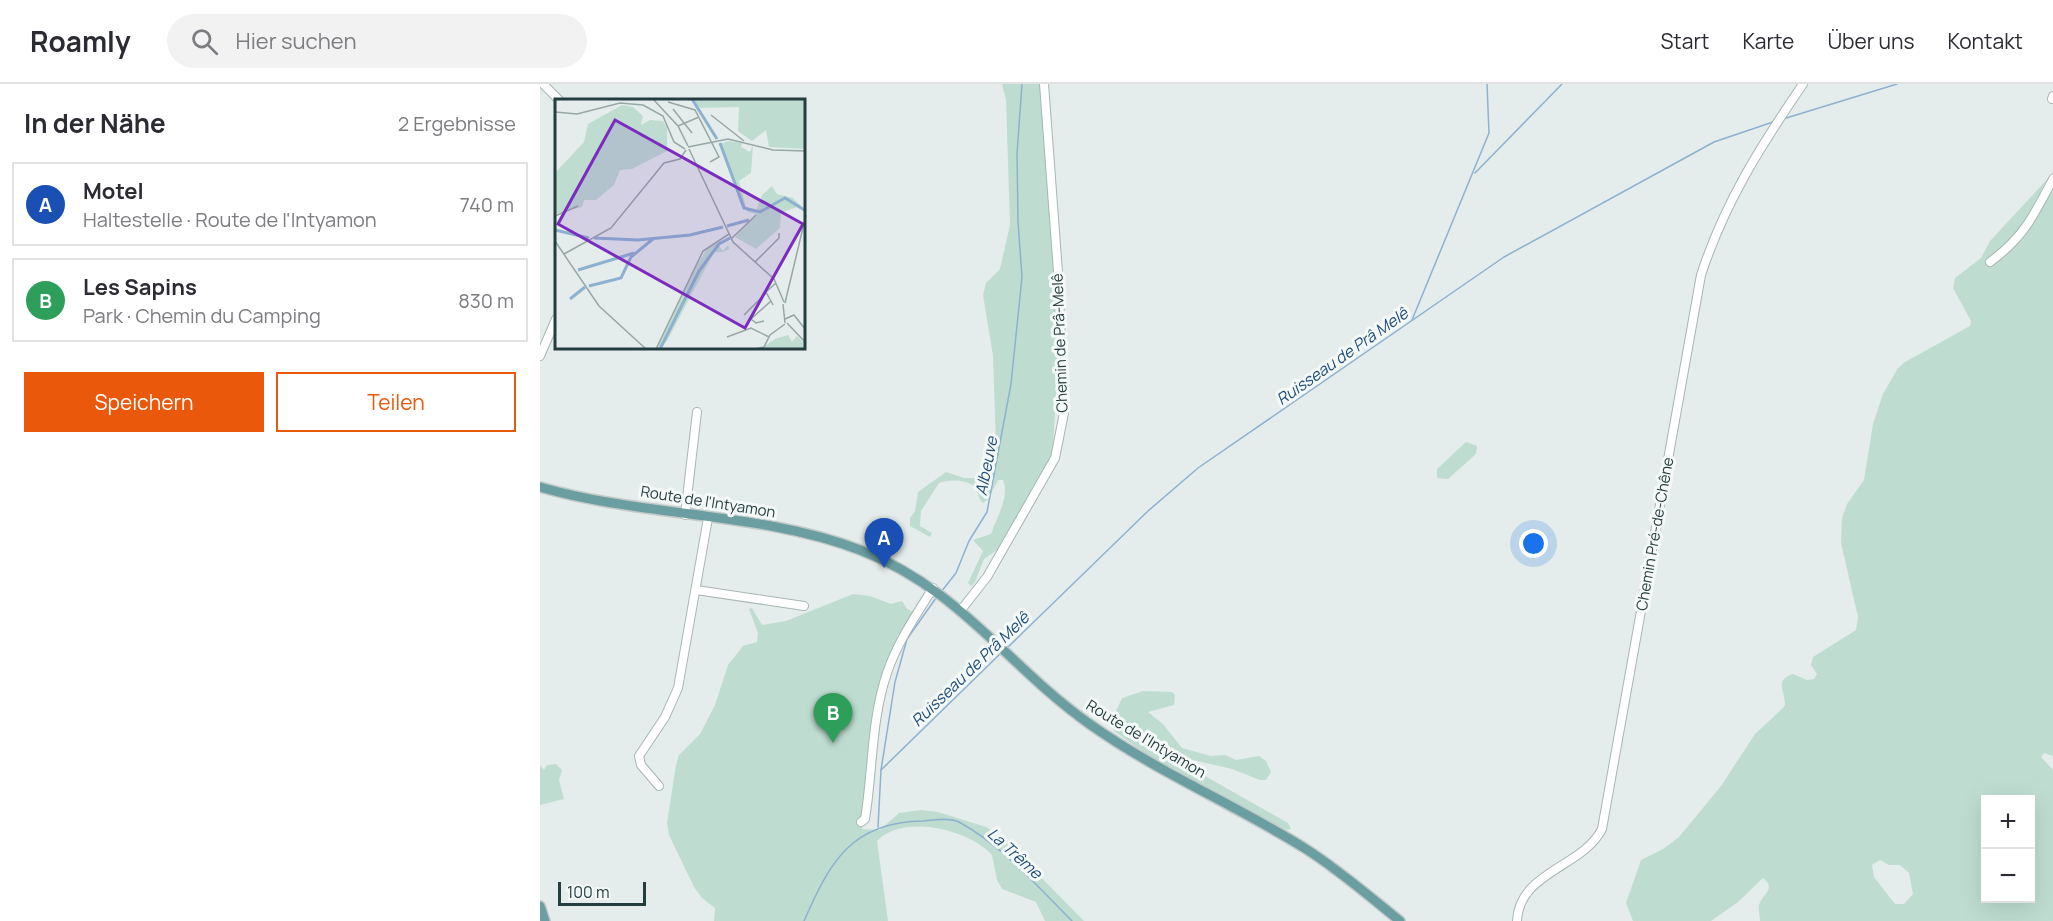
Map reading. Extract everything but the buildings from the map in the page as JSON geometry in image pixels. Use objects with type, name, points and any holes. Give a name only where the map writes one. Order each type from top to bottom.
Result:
[{"type":"main road","name":"Route de l'Intyamon","points":[[540,487],[585,498],[783,529],[825,539],[888,562],[947,598],[1049,693],[1101,732],[1305,848],[1400,921]]},
{"type":"main road","points":[[540,906],[545,921]]},
{"type":"street","points":[[543,84],[558,99]]},
{"type":"street","name":"Chemin de Prâ-Melê","points":[[961,610],[977,592],[993,567],[1055,458],[1064,413],[1058,272],[1044,84]]},
{"type":"street","name":"Chemin Pré-de-Chêne","points":[[1516,921],[1521,902],[1529,890],[1592,843],[1603,825],[1701,275],[1729,201],[1803,84]]},
{"type":"street","points":[[1990,262],[2009,248],[2026,229],[2053,179]]},
{"type":"street","points":[[540,356],[555,321]]},
{"type":"street","points":[[685,515],[697,412]]},
{"type":"street","points":[[659,786],[641,765],[639,756],[665,717],[678,688],[708,518]]},
{"type":"street","points":[[861,822],[865,819],[871,748],[886,676],[901,642],[935,589]]},
{"type":"street","points":[[696,590],[804,606]]},
{"type":"green space","points":[[1002,84],[1043,84],[1056,276],[1053,286],[1059,349],[1053,446],[1050,459],[1001,547],[984,559],[975,582],[971,586],[968,583],[983,551],[973,540],[991,534],[1004,501],[1003,480],[998,480],[988,499],[983,503],[977,490],[970,484],[954,481],[939,483],[921,511],[920,526],[932,533],[930,537],[910,526],[910,518],[915,511],[918,492],[946,472],[964,478],[978,478],[996,446],[993,356],[983,295],[986,283],[1000,269],[1010,225],[1006,100]]},
{"type":"green space","points":[[2053,173],[2053,756],[2044,753],[2041,757],[2053,770],[2053,921],[1760,921],[1759,905],[1769,888],[1763,878],[1738,902],[1711,921],[1633,921],[1626,903],[1641,860],[1663,849],[1679,837],[1721,786],[1755,734],[1782,709],[1785,705],[1782,686],[1784,679],[1793,674],[1807,680],[1814,679],[1817,674],[1811,665],[1813,657],[1856,630],[1858,617],[1841,543],[1842,518],[1847,504],[1864,480],[1873,424],[1883,394],[1898,368],[1905,362],[1970,326],[1971,321],[1953,288],[1955,278],[1981,258],[1990,241]],"holes":[[[1880,860],[1889,865],[1900,865],[1909,873],[1913,894],[1904,904],[1895,904],[1874,877],[1872,865]]]},
{"type":"green space","points":[[1466,442],[1477,446],[1476,454],[1448,479],[1437,478],[1437,469]]},
{"type":"green space","points":[[853,594],[870,596],[891,604],[902,601],[907,609],[914,612],[897,637],[901,645],[886,685],[862,829],[880,830],[899,813],[921,810],[938,812],[986,827],[1010,842],[1027,863],[1084,921],[1045,921],[1036,902],[1002,889],[997,880],[992,855],[982,846],[953,832],[919,827],[903,828],[877,841],[888,921],[714,921],[715,908],[702,898],[694,887],[669,835],[667,823],[679,755],[700,734],[715,705],[728,665],[743,646],[757,642],[758,633],[749,609],[752,608],[762,625],[786,621]]},
{"type":"green space","points":[[1143,691],[1172,692],[1175,695],[1174,705],[1148,712],[1163,724],[1182,748],[1211,756],[1225,755],[1236,760],[1259,756],[1266,761],[1271,772],[1266,780],[1260,780],[1232,769],[1180,757],[1177,760],[1288,823],[1291,829],[1279,827],[1149,756],[1114,731],[1112,720],[1122,698]]},
{"type":"green space","points":[[556,764],[562,770],[559,780],[564,799],[540,805],[540,765],[544,770],[547,765]]},
{"type":"waterway","name":"Albeuve","points":[[941,592],[956,573],[969,541],[987,512],[1011,384],[1022,277],[1017,154],[1022,84]]},
{"type":"waterway","points":[[1412,320],[1489,133],[1487,84]]},
{"type":"waterway","points":[[1475,173],[1562,84]]},
{"type":"waterway","name":"Ruisseau de Prâ Melê","points":[[1783,119],[1897,84]]},
{"type":"waterway","name":"Ruisseau de Prâ Melê","points":[[1006,649],[1148,511],[1198,468],[1504,257],[1714,142],[1773,122]]},
{"type":"waterway","name":"Albeuve","points":[[878,827],[881,770],[895,682],[907,639],[936,598]]},
{"type":"waterway","name":"Ruisseau de Prâ Melê","points":[[881,770],[1000,654]]},
{"type":"waterway","name":"La Trême","points":[[804,921],[823,881],[834,864],[846,849],[861,838],[878,829],[898,823],[946,819],[959,822],[1005,855],[1072,921]]},
{"type":"place","name":"Motel","points":[[884,568]]},
{"type":"place","name":"Les Sapins","points":[[833,743]]}]
